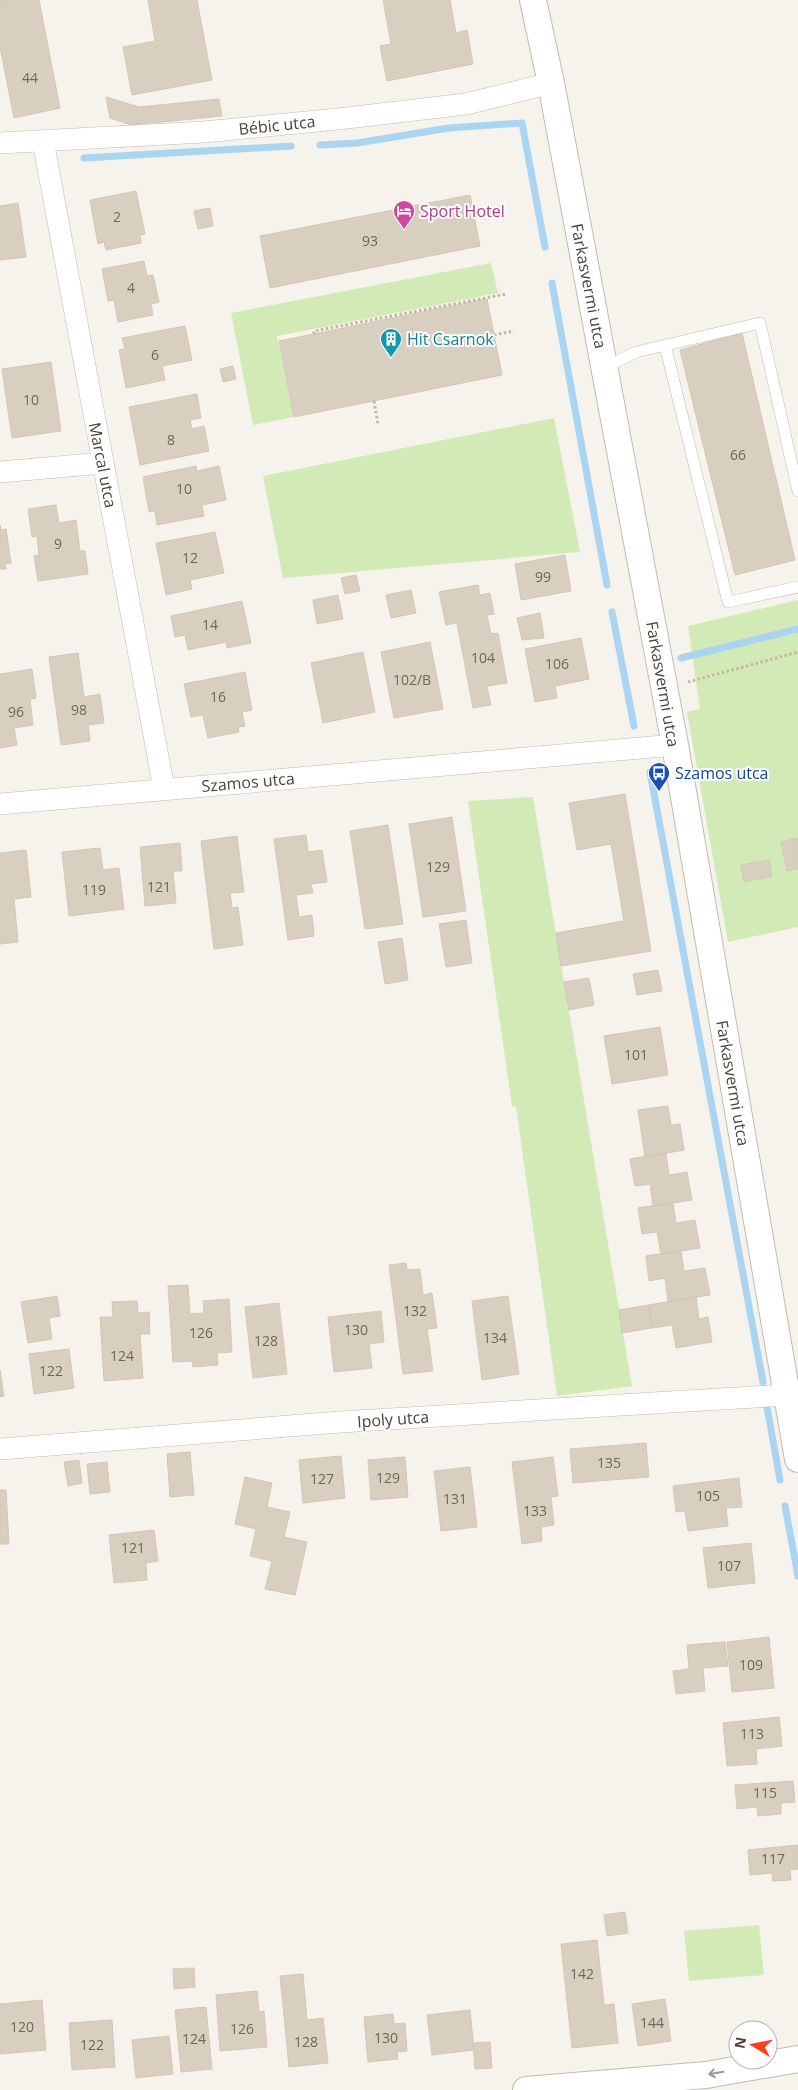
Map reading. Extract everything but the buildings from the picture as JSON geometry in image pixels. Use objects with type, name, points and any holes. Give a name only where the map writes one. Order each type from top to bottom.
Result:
[{"type":"street","name":"Farkasvermi utca","points":[[533,0],[551,83],[664,689],[798,1459]]},
{"type":"street","name":"Bébic utca","points":[[0,143],[204,132],[417,110],[491,100],[551,83]]},
{"type":"street","name":"Marcal utca","points":[[43,141],[164,789]]},
{"type":"street","points":[[0,472],[103,463]]},
{"type":"street","name":"Szamos utca","points":[[0,804],[674,745]]},
{"type":"street","name":"Ipoly utca","points":[[0,1449],[330,1423],[787,1395]]},
{"type":"street","points":[[526,2090],[706,2075],[798,2058]]},
{"type":"lane","points":[[604,368],[636,352],[760,323],[798,491]]},
{"type":"lane","points":[[665,345],[728,602],[798,587]]},
{"type":"path","points":[[314,334],[314,331],[506,294]]},
{"type":"path","points":[[494,335],[514,331]]},
{"type":"path","points":[[374,401],[378,424]]},
{"type":"path","points":[[664,689],[798,652]]},
{"type":"green space","points":[[491,263],[498,293],[277,336],[294,417],[253,425],[231,313]]},
{"type":"green space","points":[[554,418],[580,552],[283,578],[263,476]]},
{"type":"green space","points":[[798,600],[798,927],[728,942],[687,712],[700,709],[688,626]]},
{"type":"green space","points":[[533,797],[632,1386],[557,1396],[516,1107],[512,1106],[468,801]]},
{"type":"green space","points":[[759,1925],[764,1975],[689,1981],[684,1931]]},
{"type":"waterway","points":[[320,145],[357,143],[449,128],[522,123],[545,247]]},
{"type":"waterway","points":[[84,158],[291,146]]},
{"type":"waterway","points":[[552,283],[607,585]]},
{"type":"waterway","points":[[612,612],[634,726]]},
{"type":"waterway","points":[[681,658],[798,629]]},
{"type":"waterway","points":[[650,772],[763,1382]]},
{"type":"waterway","points":[[767,1407],[780,1480]]},
{"type":"waterway","points":[[785,1506],[798,1576]]},
{"type":"place","name":"Sport Hotel","points":[[404,230]]},
{"type":"place","name":"Hit Csarnok","points":[[391,358]]},
{"type":"place","name":"Szamos utca","points":[[659,792]]}]
